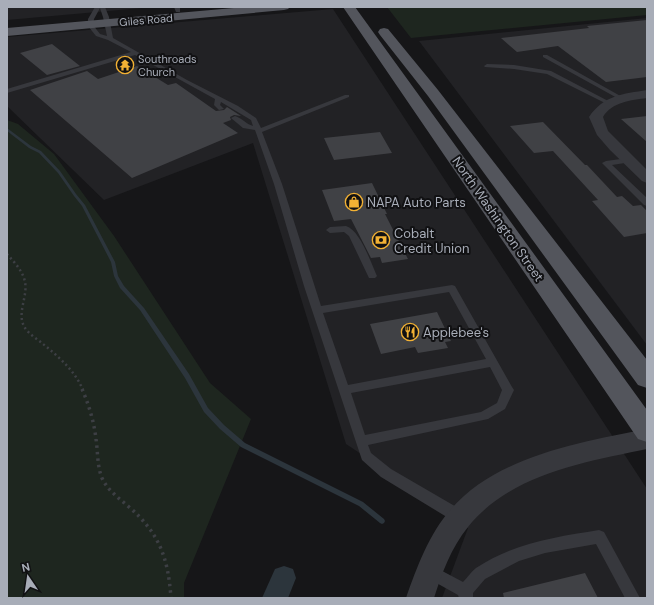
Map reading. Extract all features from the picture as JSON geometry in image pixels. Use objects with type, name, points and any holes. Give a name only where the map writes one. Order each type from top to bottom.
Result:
[{"type":"main road","name":"Giles Road","points":[[7,32],[90,22],[105,16],[218,7]]},
{"type":"main road","name":"Giles Road","points":[[105,16],[284,7]]},
{"type":"main road","name":"North Washington Street","points":[[349,7],[647,431]]},
{"type":"main road","name":"North Washington Street","points":[[367,7],[391,42],[433,93],[647,378]]},
{"type":"main road","name":"Giles Road","points":[[7,25],[90,22]]},
{"type":"street","points":[[647,94],[615,100],[600,110],[596,117],[602,132],[647,178]]},
{"type":"street","points":[[420,598],[429,571],[438,553],[460,517],[482,496],[515,476],[557,460],[647,439]]},
{"type":"lane","points":[[98,7],[90,22],[98,35],[110,39],[254,119],[278,184],[366,456],[386,473],[460,517]]},
{"type":"lane","points":[[105,16],[110,39]]},
{"type":"lane","points":[[7,91],[8,92],[135,53]]},
{"type":"lane","points":[[545,56],[615,100]]},
{"type":"lane","points":[[487,66],[514,67],[549,72],[615,100]]},
{"type":"lane","points":[[235,118],[246,126],[258,130],[347,96]]},
{"type":"lane","points":[[218,98],[217,105],[221,109]]},
{"type":"lane","points":[[628,160],[606,163],[647,204]]},
{"type":"lane","points":[[330,230],[346,229],[353,235],[372,276]]},
{"type":"lane","points":[[318,310],[452,288],[508,390],[501,406],[484,416],[361,441]]},
{"type":"lane","points":[[344,390],[493,362]]},
{"type":"lane","points":[[429,571],[466,594],[480,574],[516,555],[545,546],[599,537],[633,598]]},
{"type":"path","points":[[7,254],[22,274],[25,282],[22,320],[25,327],[72,372],[82,388],[96,433],[100,475],[115,496],[150,527],[162,545],[168,567],[171,598]]},
{"type":"shaded area","points":[[7,7],[153,7],[7,20]]},
{"type":"shaded area","points":[[387,7],[647,7],[647,15],[411,38]]},
{"type":"shaded area","points":[[333,9],[647,489],[647,598],[442,598],[468,528],[411,487],[346,444],[253,143],[104,200],[7,106],[7,37]]},
{"type":"shaded area","points":[[647,18],[647,345],[419,41]]},
{"type":"shaded area","points":[[7,120],[18,124],[54,154],[114,236],[210,383],[251,419],[184,583],[184,598],[7,598]]},
{"type":"building","points":[[647,20],[647,77],[606,82],[558,46],[517,52],[501,38],[589,28],[587,26]]},
{"type":"building","points":[[52,44],[80,66],[47,75],[20,53]]},
{"type":"building","points":[[137,66],[168,85],[176,83],[216,111],[224,110],[227,107],[241,116],[234,115],[230,117],[231,120],[223,123],[238,133],[132,178],[30,90],[87,71],[98,79]]},
{"type":"building","points":[[647,116],[647,142],[621,119]]},
{"type":"building","points":[[543,122],[617,197],[622,196],[633,206],[641,205],[647,211],[647,233],[624,237],[592,201],[598,200],[553,151],[534,153],[510,126]]},
{"type":"building","points":[[380,132],[392,153],[334,160],[324,138]]},
{"type":"building","points":[[372,183],[387,214],[385,214],[408,259],[382,263],[380,257],[371,258],[351,219],[334,221],[322,190]]},
{"type":"building","name":"Applebee's","points":[[437,312],[451,341],[445,342],[448,348],[418,353],[415,347],[381,354],[370,324]]},
{"type":"building","points":[[585,573],[598,598],[504,598],[503,593]]},
{"type":"waterway","points":[[7,129],[30,147],[40,152],[59,172],[84,206],[113,262],[116,276],[122,287],[142,309],[187,376],[206,410],[222,427],[243,445],[361,504],[382,521]]},
{"type":"waterway","points":[[275,598],[284,578]]},
{"type":"place","name":"Southroads Church","points":[[125,65]]},
{"type":"place","name":"NAPA Auto Parts","points":[[354,202]]},
{"type":"place","name":"Cobalt Credit Union","points":[[381,240]]},
{"type":"place","name":"Applebee's","points":[[410,332]]}]
